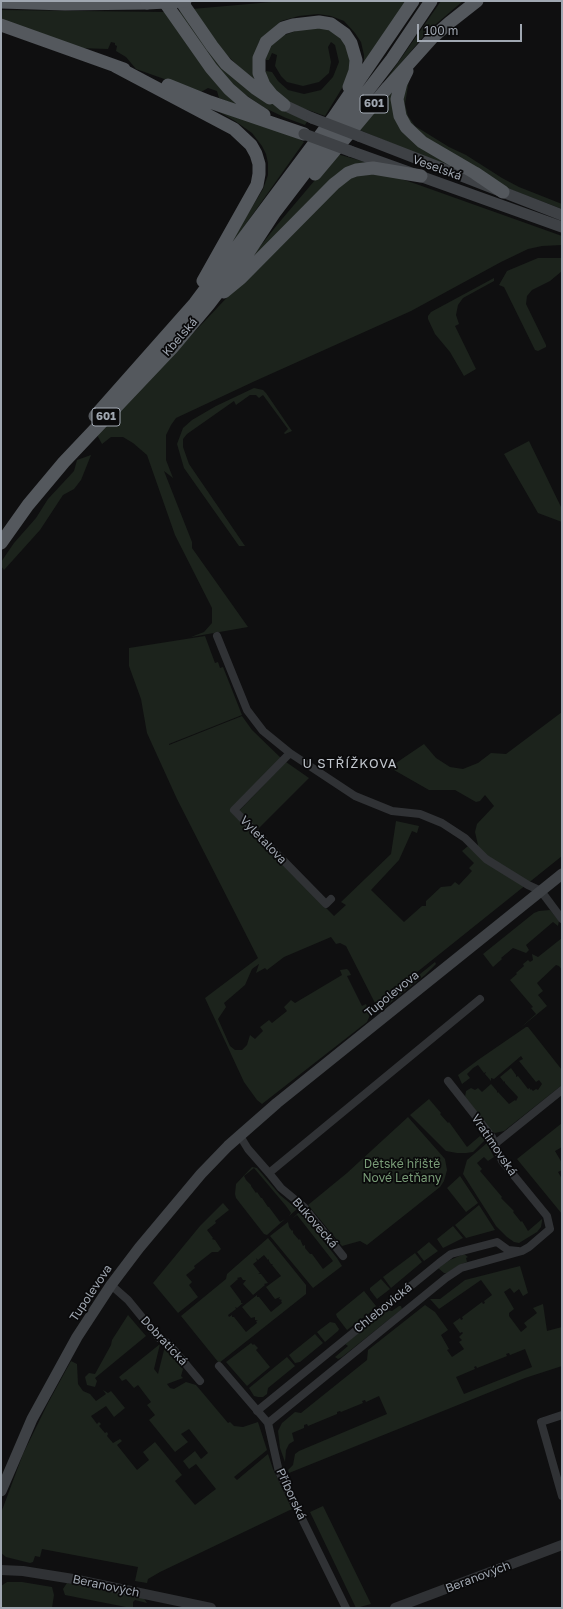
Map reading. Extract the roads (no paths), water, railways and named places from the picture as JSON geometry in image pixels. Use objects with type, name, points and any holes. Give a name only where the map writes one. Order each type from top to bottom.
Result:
[{"type":"highway","points":[[164,1],[211,68],[229,89],[255,110],[304,134]]},
{"type":"highway","points":[[181,1],[226,64],[255,88],[284,105]]},
{"type":"highway","points":[[1,2],[65,4],[185,1]]},
{"type":"highway","name":"601","points":[[340,118],[413,1]]},
{"type":"highway","name":"601","points":[[340,118],[392,58],[431,1]]},
{"type":"highway","points":[[478,1],[432,38],[413,62],[401,83],[397,99],[400,116],[410,132],[422,142],[475,173],[503,192]]},
{"type":"highway","points":[[284,105],[272,95],[261,80],[258,67],[262,47],[274,34],[283,28],[293,25],[319,22],[331,24],[341,30],[348,38],[354,48],[356,60],[355,71],[340,118]]},
{"type":"highway","points":[[1,25],[217,104],[304,134]]},
{"type":"highway","name":"601","points":[[248,253],[393,81],[432,38]]},
{"type":"highway","points":[[115,66],[234,129],[251,145],[259,164],[259,174],[253,194],[184,316]]},
{"type":"highway","name":"Kbelská","points":[[1,543],[28,505],[64,462],[172,348],[209,304],[248,253],[340,118]]},
{"type":"highway","name":"Kbelská","points":[[1,528],[33,485],[184,316],[340,118]]},
{"type":"highway","points":[[209,304],[241,278],[334,184],[348,173],[356,170],[373,168],[421,176]]},
{"type":"main road","name":"Veselská","points":[[284,105],[312,118],[562,216]]},
{"type":"main road","name":"Veselská","points":[[304,134],[562,227]]},
{"type":"main road","name":"Tupolevova","points":[[1,1491],[18,1448],[45,1393],[67,1353],[110,1285],[178,1201],[218,1156],[277,1102],[562,874]]},
{"type":"street","points":[[217,636],[247,710],[262,731],[290,753],[355,796],[392,811],[420,814],[442,823],[465,838],[486,859],[528,885],[541,891],[562,920]]},
{"type":"street","name":"Vyletalova","points":[[290,753],[234,810],[326,904],[331,899]]},
{"type":"street","points":[[240,1136],[248,1149],[269,1173],[480,999]]},
{"type":"street","name":"Vratimovská","points":[[448,1081],[492,1137],[502,1161],[547,1216],[550,1229]]},
{"type":"street","points":[[495,1144],[562,1090]]},
{"type":"street","name":"Bukovecká","points":[[269,1173],[281,1188],[304,1207],[343,1256]]},
{"type":"street","name":"Chlebovická","points":[[268,1423],[446,1278],[461,1268],[529,1248],[550,1229]]},
{"type":"street","name":"Chlebovická","points":[[257,1411],[451,1254],[497,1242],[508,1250],[522,1251]]},
{"type":"street","name":"Dobratická","points":[[110,1285],[128,1300],[159,1338],[169,1344],[200,1381]]},
{"type":"street","points":[[219,1366],[268,1423]]},
{"type":"street","points":[[562,1415],[541,1422],[562,1496]]},
{"type":"street","name":"Příborská","points":[[268,1423],[277,1467],[346,1608]]},
{"type":"street","name":"Beranových","points":[[395,1608],[562,1545]]},
{"type":"street","name":"Beranových","points":[[1,1570],[23,1571],[74,1579],[211,1608]]},
{"type":"district","name":"U STŘÍŽKOVA","points":[[350,764]]},
{"type":"park label","name":"Dětské hřiště Nové Letňany","points":[[402,1171]]}]
